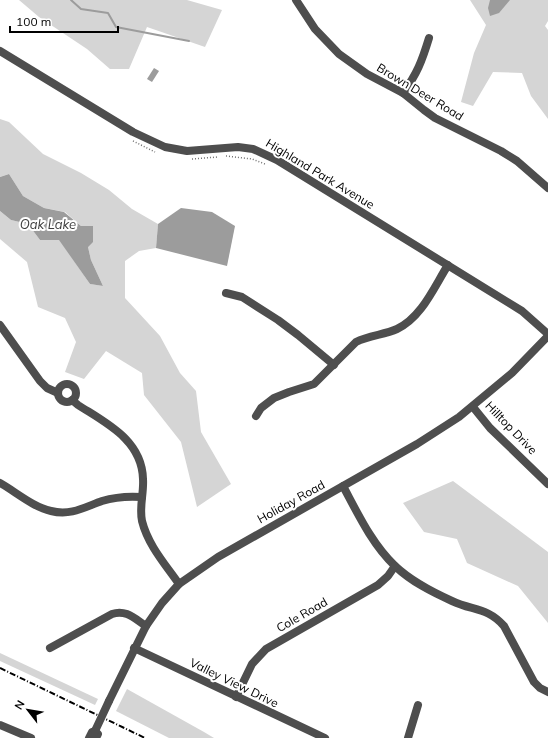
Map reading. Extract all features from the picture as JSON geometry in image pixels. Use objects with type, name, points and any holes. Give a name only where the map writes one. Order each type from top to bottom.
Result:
[{"type":"street","name":"Brown Deer Road","points":[[297,0],[314,29],[339,54],[367,74],[403,93],[435,118],[486,142],[517,161],[548,188]]},
{"type":"street","points":[[403,93],[421,64],[429,38]]},
{"type":"street","name":"Highland Park Avenue","points":[[0,52],[134,132],[165,147],[187,151],[238,146],[254,149],[277,160],[522,311],[548,335]]},
{"type":"street","points":[[256,416],[261,408],[274,398],[314,384],[356,342],[365,337],[388,333],[398,329],[414,317],[448,265]]},
{"type":"street","points":[[226,293],[242,297],[278,320],[298,334],[334,365]]},
{"type":"street","points":[[0,325],[40,381],[47,388],[58,393],[63,401],[69,402],[76,393],[72,386],[64,385],[60,388],[58,393]]},
{"type":"street","name":"Holiday Road","points":[[89,738],[92,732],[96,734],[109,701],[146,626],[162,603],[178,584],[218,557],[417,444],[473,407],[512,373],[548,335]]},
{"type":"street","points":[[72,400],[117,430],[131,444],[137,454],[143,476],[141,510],[145,530],[149,541],[178,584]]},
{"type":"street","name":"Hilltop Drive","points":[[473,407],[490,428],[548,484]]},
{"type":"street","points":[[0,483],[44,509],[62,513],[80,510],[102,501],[115,498],[128,496],[142,497]]},
{"type":"street","points":[[343,486],[378,547],[395,566],[422,586],[456,603],[483,610],[499,620],[504,626],[534,682],[540,688],[548,692]]},
{"type":"street","name":"Cole Road","points":[[236,697],[252,664],[266,649],[378,585],[388,576],[395,566]]},
{"type":"street","points":[[50,648],[118,612],[130,615],[146,626]]},
{"type":"street","name":"Valley View Drive","points":[[134,648],[325,738]]},
{"type":"street","points":[[408,738],[418,705]]},
{"type":"street","points":[[0,725],[31,738]]},
{"type":"shaded area","points":[[19,0],[187,0],[222,10],[205,47],[147,27],[129,69],[110,69],[87,49],[39,17]]},
{"type":"shaded area","points":[[470,0],[548,0],[548,21],[545,26],[548,30],[548,119],[531,96],[522,73],[493,72],[473,106],[461,102],[474,53],[486,25]]},
{"type":"shaded area","points":[[0,119],[9,122],[43,154],[81,173],[109,190],[132,209],[158,224],[156,248],[139,251],[125,261],[125,298],[160,336],[180,373],[196,391],[201,432],[231,484],[197,507],[181,442],[144,395],[142,373],[106,351],[84,379],[65,372],[76,342],[65,318],[38,307],[27,262],[0,239],[0,211],[11,220],[28,224],[40,240],[59,239],[90,284],[103,286],[91,260],[81,226],[65,212],[44,208],[23,196],[9,174],[0,177]]},
{"type":"shaded area","points":[[453,481],[548,552],[548,623],[518,586],[467,563],[457,539],[424,532],[403,503]]},
{"type":"shaded area","points":[[0,653],[98,699],[95,705],[0,661]]},
{"type":"shaded area","points":[[127,689],[214,738],[169,738],[116,711]]},
{"type":"water","points":[[490,0],[510,0],[499,13],[490,16],[488,8]]},
{"type":"water","points":[[154,68],[159,71],[152,82],[147,79]]},
{"type":"water","name":"Oak Lake","points":[[9,174],[23,196],[44,208],[64,212],[81,226],[93,226],[93,242],[88,247],[91,260],[103,286],[90,284],[59,240],[40,240],[28,224],[11,220],[0,211],[0,177]]},
{"type":"water","points":[[181,208],[212,212],[235,226],[227,266],[156,248],[158,224]]},
{"type":"waterway","points":[[71,0],[81,9],[108,13],[116,27],[189,41]]},
{"type":"railway","points":[[0,668],[145,738]]}]
